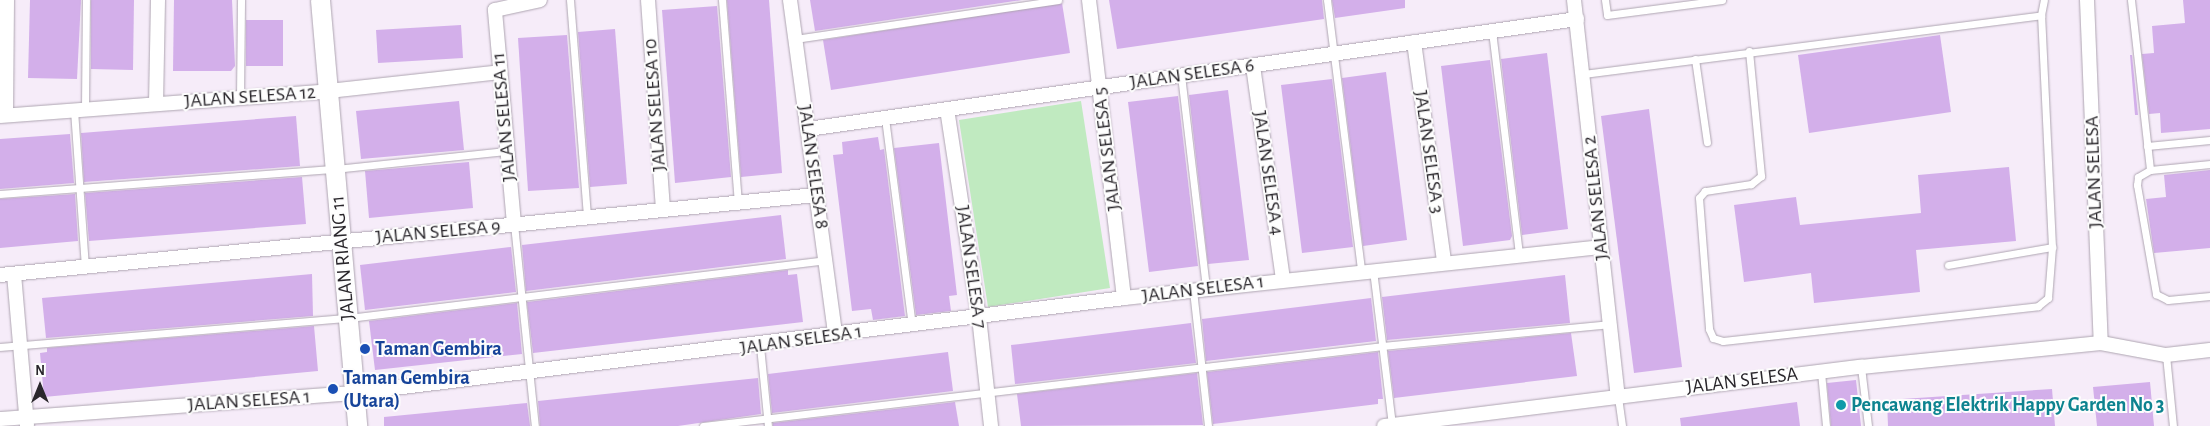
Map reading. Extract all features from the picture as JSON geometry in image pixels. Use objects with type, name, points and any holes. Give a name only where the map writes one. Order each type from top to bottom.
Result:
[{"type":"street","points":[[3,115],[7,0]]},
{"type":"street","points":[[156,104],[158,0]]},
{"type":"street","name":"JALAN RIANG 11","points":[[320,0],[357,426]]},
{"type":"street","points":[[503,5],[540,0]]},
{"type":"street","name":"JALAN SELESA 10","points":[[648,0],[663,209]]},
{"type":"street","name":"JALAN SELESA 8","points":[[790,0],[835,335]]},
{"type":"street","name":"JALAN SELESA 5","points":[[1089,0],[1124,298]]},
{"type":"street","name":"JALAN SELESA 2","points":[[1574,0],[1618,396]]},
{"type":"street","name":"JALAN SELESA","points":[[2087,0],[2101,343]]},
{"type":"street","name":"JALAN SELESA 11","points":[[503,5],[500,72],[514,224]]},
{"type":"street","name":"JALAN SELESA 6","points":[[808,129],[1100,86],[1253,66],[1335,52],[1577,19]]},
{"type":"street","name":"JALAN SELESA 3","points":[[1414,42],[1444,262]]},
{"type":"street","name":"JALAN SELESA 4","points":[[1253,66],[1283,280]]},
{"type":"street","name":"JALAN SELESA 12","points":[[3,115],[329,91],[500,72]]},
{"type":"street","name":"JALAN SELESA 7","points":[[946,109],[979,317],[991,426]]},
{"type":"street","name":"JALAN SELESA 9","points":[[0,275],[816,195]]},
{"type":"street","name":"JALAN SELESA 1","points":[[0,419],[26,421],[354,393],[760,346],[1124,298],[1519,253],[1600,247]]},
{"type":"street","points":[[14,274],[26,421]]},
{"type":"street","name":"JALAN SELESA","points":[[1388,426],[1861,367],[2101,343],[2166,355],[2210,350]]},
{"type":"lane","points":[[85,266],[80,188],[80,110],[86,0]]},
{"type":"lane","points":[[240,98],[241,0]]},
{"type":"lane","points":[[570,0],[587,216]]},
{"type":"lane","points":[[722,0],[738,203]]},
{"type":"lane","points":[[795,38],[1058,0]]},
{"type":"lane","points":[[1327,0],[1367,270],[1383,346],[1388,426]]},
{"type":"lane","points":[[1605,0],[1607,15],[1722,0]]},
{"type":"lane","points":[[1749,51],[1761,176],[1756,183],[1709,190],[1699,198],[1709,329],[1713,338],[1723,341],[2038,306],[2048,298],[2052,247],[2041,15],[2044,0]]},
{"type":"lane","points":[[2131,0],[2150,170]]},
{"type":"lane","points":[[1583,74],[1749,51],[2041,15]]},
{"type":"lane","points":[[1492,31],[1519,253]]},
{"type":"lane","points":[[1695,59],[1707,142]]},
{"type":"lane","points":[[1181,75],[1208,426]]},
{"type":"lane","points":[[885,118],[912,325]]},
{"type":"lane","points":[[2147,146],[2210,140]]},
{"type":"lane","points":[[0,194],[335,169],[507,150]]},
{"type":"lane","points":[[2210,164],[2150,170],[2138,177],[2136,185],[2156,294],[2168,300],[2210,296]]},
{"type":"lane","points":[[514,224],[536,426]]},
{"type":"lane","points":[[1948,265],[2052,247]]},
{"type":"lane","points":[[0,347],[348,318],[825,260]]},
{"type":"lane","points":[[703,426],[768,422],[987,392],[1383,346],[1610,324]]},
{"type":"lane","points":[[760,346],[768,422]]},
{"type":"lane","points":[[2166,355],[2173,426]]},
{"type":"lane","points":[[1861,367],[1868,426]]},
{"type":"lane","points":[[1821,372],[1826,426]]},
{"type":"lane","points":[[1618,396],[1622,426]]},
{"type":"green space","points":[[1081,101],[1110,288],[988,307],[959,120]]},
{"type":"building","points":[[30,0],[81,0],[77,79],[28,78]]},
{"type":"building","points":[[91,0],[134,0],[133,70],[91,69]]},
{"type":"building","points":[[174,0],[232,0],[235,66],[231,71],[173,71]]},
{"type":"building","points":[[727,0],[769,0],[782,173],[741,177]]},
{"type":"building","points":[[810,0],[1022,0],[815,31]]},
{"type":"building","points":[[1109,0],[1322,0],[1324,19],[1117,49]]},
{"type":"building","points":[[1332,0],[1405,0],[1405,8],[1335,18]]},
{"type":"building","points":[[2183,0],[2210,0],[2210,129],[2161,133],[2160,113],[2149,114],[2142,54],[2154,53],[2152,26],[2185,23]]},
{"type":"building","points":[[1062,3],[1070,53],[831,90],[823,40]]},
{"type":"building","points":[[717,6],[731,177],[675,183],[662,10]]},
{"type":"building","points":[[246,20],[283,20],[283,66],[246,66]]},
{"type":"building","points":[[461,25],[463,58],[378,63],[376,30]]},
{"type":"building","points":[[615,29],[627,184],[590,187],[578,32]]},
{"type":"building","points":[[567,35],[579,188],[528,191],[518,38]]},
{"type":"building","points":[[1940,35],[1951,112],[1809,133],[1798,55]]},
{"type":"building","points":[[1547,53],[1568,229],[1522,235],[1501,59]]},
{"type":"building","points":[[2130,55],[2132,55],[2138,115],[2135,115]]},
{"type":"building","points":[[1490,60],[1512,236],[1510,240],[1463,246],[1441,66]]},
{"type":"building","points":[[1386,72],[1407,240],[1363,246],[1342,78]]},
{"type":"building","points":[[1332,79],[1353,247],[1302,253],[1281,85]]},
{"type":"building","points":[[1228,90],[1249,260],[1208,264],[1189,95]]},
{"type":"building","points":[[1178,96],[1198,266],[1149,272],[1128,102]]},
{"type":"building","points":[[459,101],[464,150],[361,159],[356,111]]},
{"type":"building","points":[[1649,109],[1682,367],[1634,373],[1601,116]]},
{"type":"building","points":[[296,116],[300,166],[84,182],[81,133]]},
{"type":"building","points":[[70,134],[74,183],[0,189],[0,139]]},
{"type":"building","points":[[878,137],[880,150],[884,149],[905,316],[873,320],[871,309],[852,311],[833,155],[843,154],[842,142]]},
{"type":"building","points":[[939,143],[957,295],[949,296],[951,311],[916,315],[894,148]]},
{"type":"building","points":[[469,162],[473,208],[369,218],[365,171]]},
{"type":"building","points":[[2009,167],[2016,241],[1916,250],[1920,292],[1814,303],[1811,273],[1744,282],[1734,205],[1796,197],[1800,225],[1921,213],[1918,175]]},
{"type":"building","points":[[2210,170],[2210,248],[2154,253],[2146,199],[2166,197],[2164,175]]},
{"type":"building","points":[[302,177],[306,224],[89,241],[85,193]]},
{"type":"building","points":[[75,194],[78,241],[0,248],[0,199]]},
{"type":"building","points":[[781,215],[786,259],[526,291],[522,245]]},
{"type":"building","points":[[511,247],[516,292],[365,310],[360,265]]},
{"type":"building","points":[[788,270],[788,275],[797,274],[803,322],[533,353],[527,302]]},
{"type":"building","points":[[312,274],[313,316],[46,338],[42,298]]},
{"type":"building","points":[[1565,275],[1570,323],[1387,340],[1382,297]]},
{"type":"building","points":[[1371,298],[1376,341],[1206,361],[1202,319]]},
{"type":"building","points":[[517,303],[522,354],[375,370],[369,321]]},
{"type":"building","points":[[1191,323],[1196,363],[1015,384],[1011,345]]},
{"type":"building","points":[[314,326],[318,371],[44,397],[40,353],[47,352],[47,348]]},
{"type":"building","points":[[1571,333],[1577,376],[1394,398],[1388,351]]},
{"type":"building","points":[[948,352],[953,391],[772,413],[768,374]]},
{"type":"building","points":[[1378,352],[1383,399],[1378,399],[1378,404],[1213,424],[1207,372]]},
{"type":"building","points":[[1197,373],[1203,425],[1021,426],[1017,394]]},
{"type":"building","points":[[758,378],[761,414],[678,426],[540,426],[538,401]]},
{"type":"building","name":"Pencawang Elektrik Happy Garden No 3","points":[[1856,380],[1861,426],[1831,426],[1827,383]]},
{"type":"building","points":[[2150,382],[2154,426],[2097,426],[2093,387]]},
{"type":"building","points":[[2052,389],[2055,426],[1888,426],[1887,400]]},
{"type":"building","points":[[955,402],[959,426],[773,426],[773,423]]},
{"type":"building","points":[[1797,402],[1800,426],[1681,426],[1680,418]]},
{"type":"building","points":[[527,403],[530,426],[384,426],[384,417]]},
{"type":"place","name":"Taman Gembira","points":[[365,349]]},
{"type":"place","name":"Taman Gembira (Utara)","points":[[333,389]]},
{"type":"place","name":"Pencawang Elektrik Happy Garden No 3","points":[[1841,405]]}]
